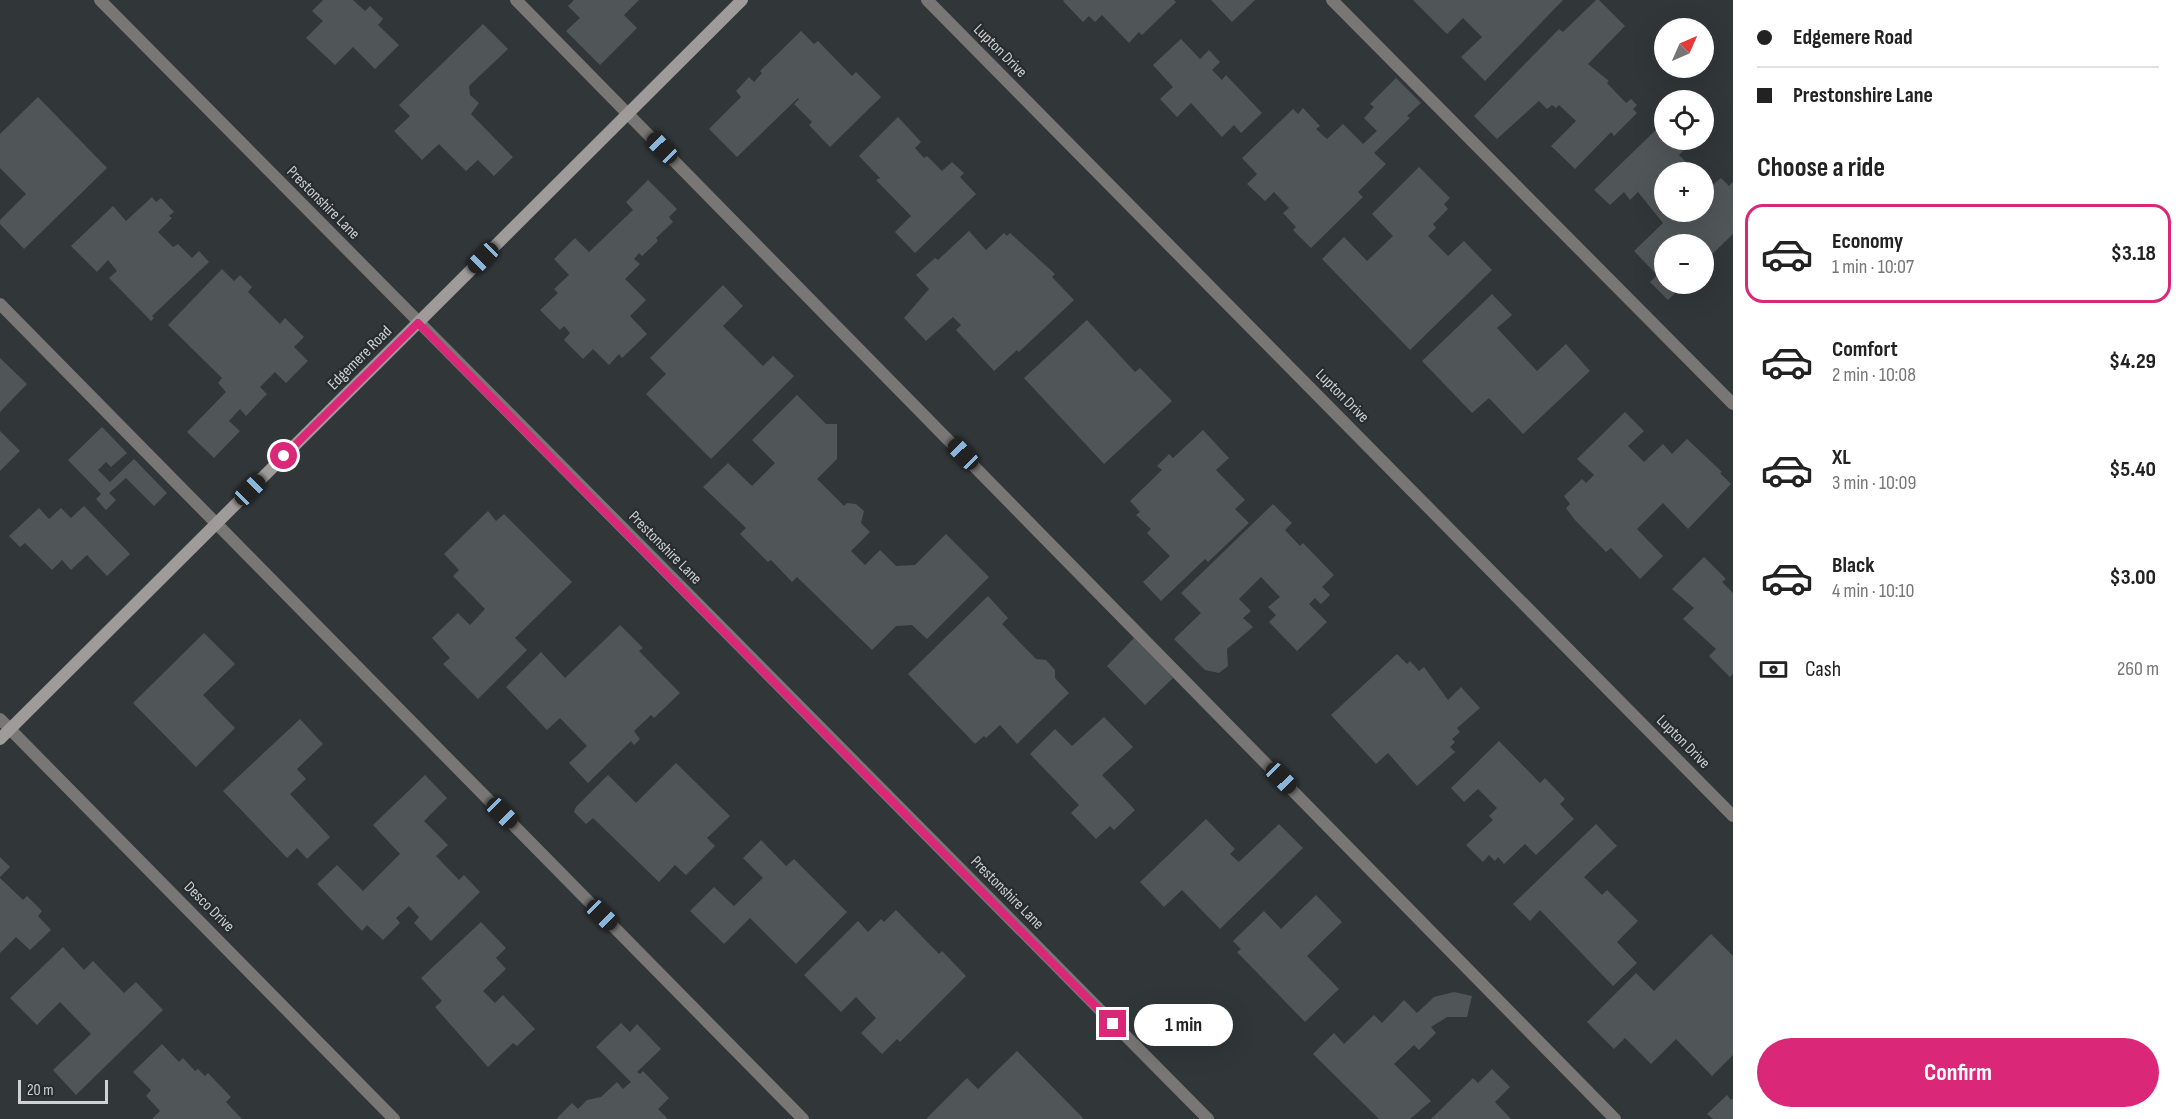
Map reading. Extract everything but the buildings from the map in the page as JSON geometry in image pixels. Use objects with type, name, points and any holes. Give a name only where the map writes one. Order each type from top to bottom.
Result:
[{"type":"street","name":"Prestonshire Lane","points":[[100,0],[1208,1119]]},
{"type":"street","points":[[516,0],[1615,1119]]},
{"type":"street","name":"Edgemere Road","points":[[0,739],[742,0]]},
{"type":"street","name":"Lupton Drive","points":[[927,0],[1733,816]]},
{"type":"street","points":[[1332,0],[1733,404]]},
{"type":"street","points":[[0,304],[803,1119]]},
{"type":"street","name":"Desco Drive","points":[[0,719],[394,1119]]},
{"type":"route","points":[[284,456],[418,323],[1113,1024]]}]
